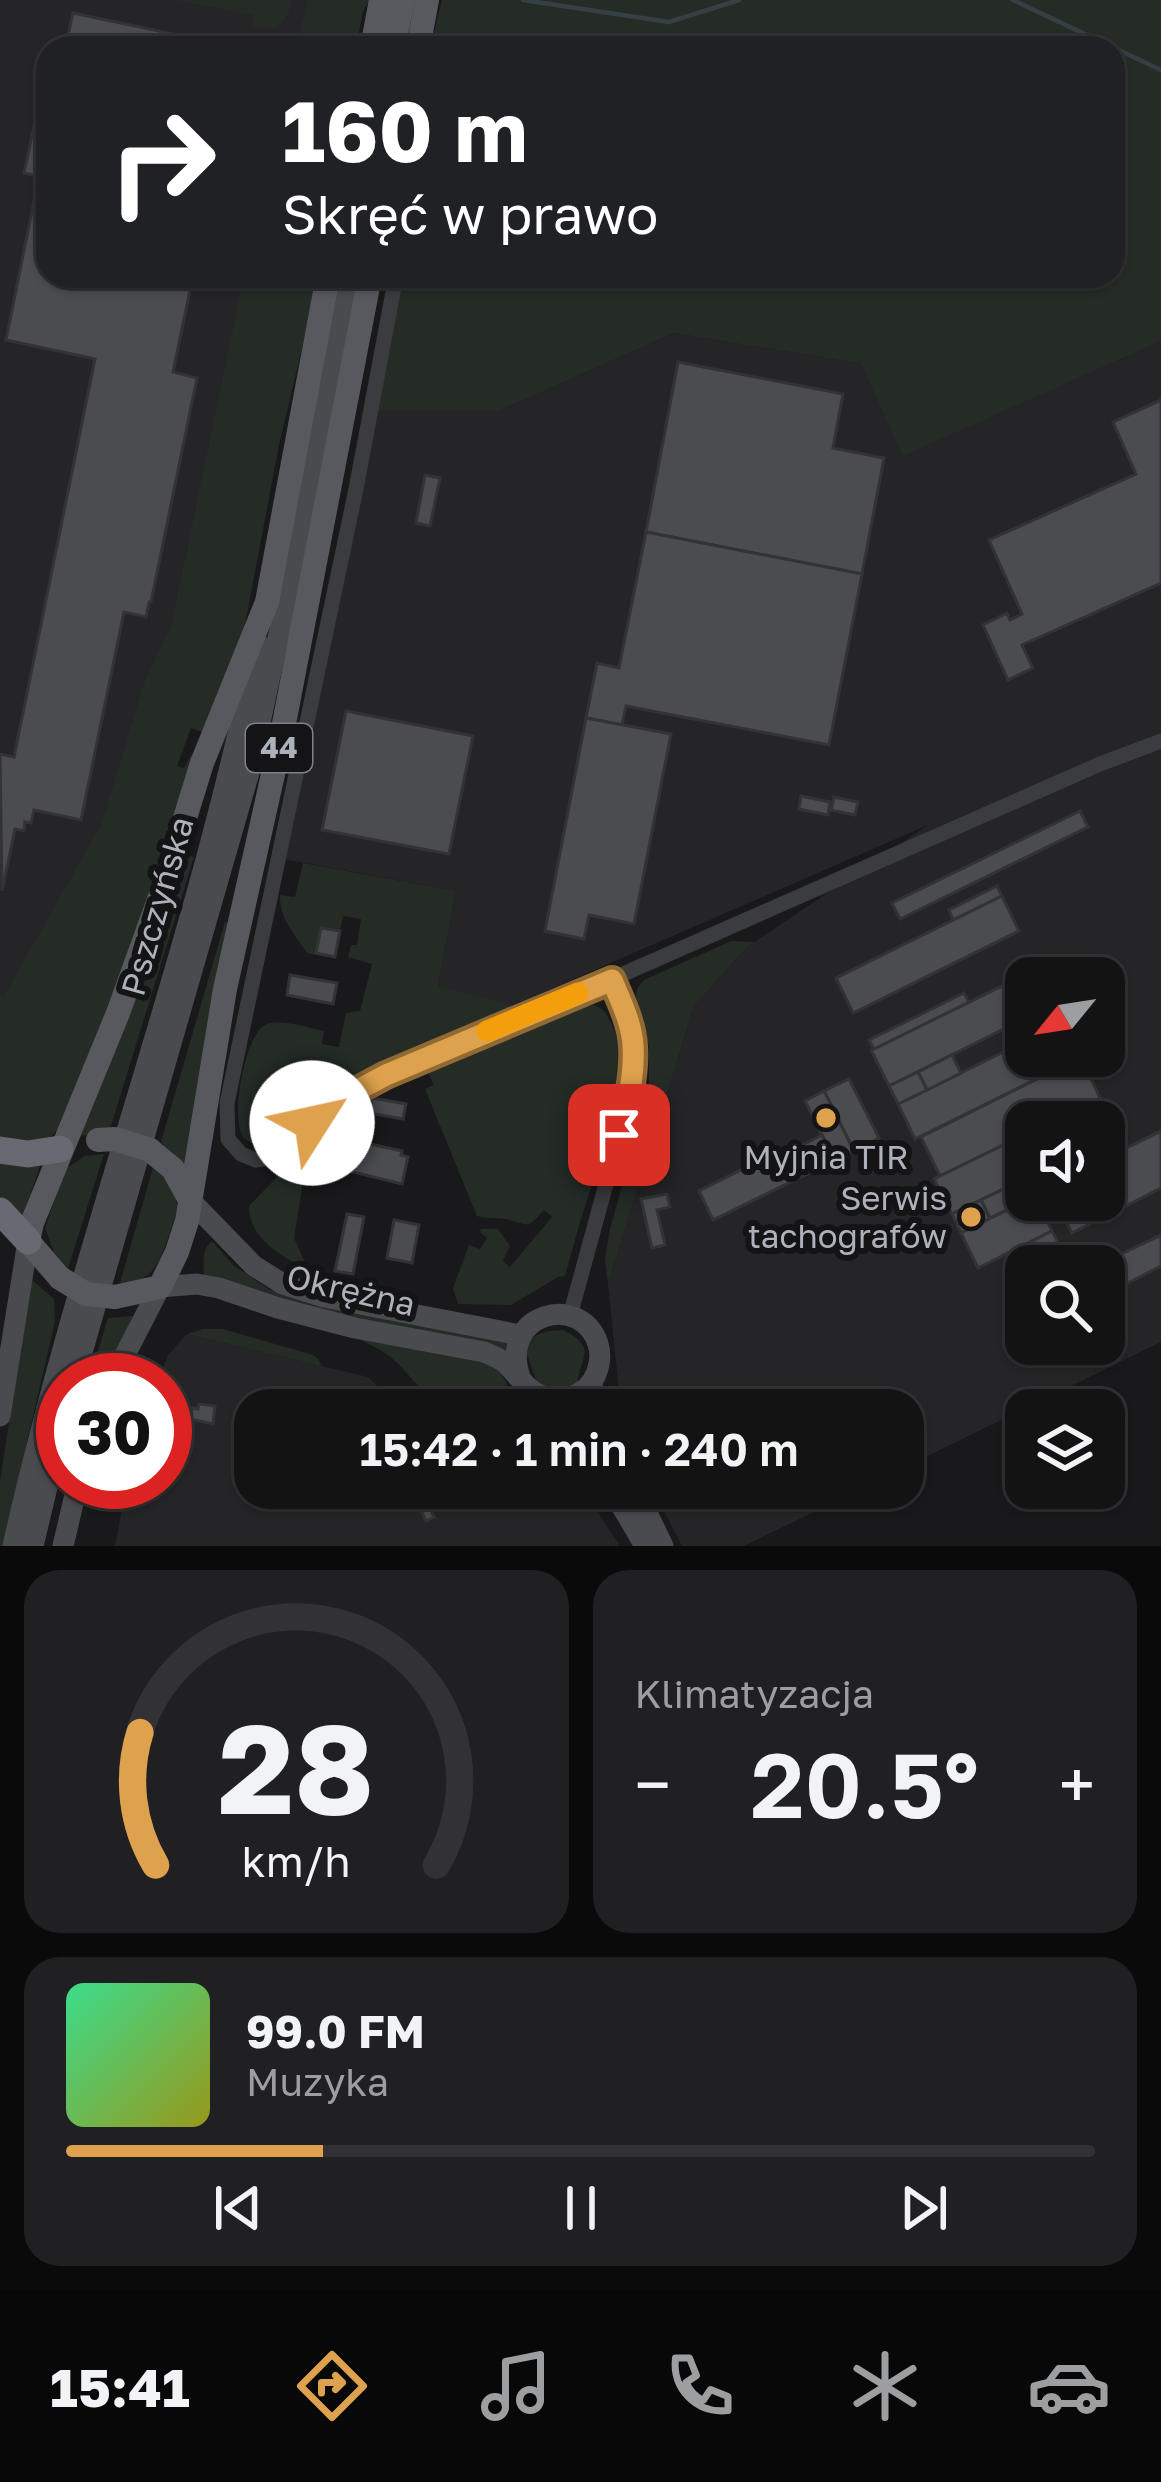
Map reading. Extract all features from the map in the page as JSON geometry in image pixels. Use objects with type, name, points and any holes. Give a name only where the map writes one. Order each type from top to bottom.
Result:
[{"type":"highway","points":[[0,1150],[28,1154],[60,1149]]},
{"type":"highway","points":[[0,1211],[28,1241]]},
{"type":"main road","points":[[374,36],[381,0]]},
{"type":"main road","points":[[396,36],[403,0]]},
{"type":"main road","points":[[420,36],[428,0]]},
{"type":"main road","name":"Pszczyńska","points":[[13,1546],[60,1358],[244,714],[326,288]]},
{"type":"main road","name":"Pszczyńska","points":[[82,1353],[250,769],[346,288]]},
{"type":"main road","name":"44","points":[[160,1287],[187,1221],[225,989],[282,734],[367,288]]},
{"type":"main road","name":"44","points":[[60,1149],[118,1013],[202,763],[267,602]]},
{"type":"main road","points":[[0,1416],[28,1241],[60,1149],[115,1139],[150,1150],[173,1168],[190,1200]]},
{"type":"main road","name":"Okrężna","points":[[190,1200],[254,1266],[283,1284],[324,1297],[520,1336]]},
{"type":"main road","points":[[28,1241],[60,1278],[86,1294],[115,1297],[160,1287]]},
{"type":"main road","points":[[126,1353],[160,1287]]},
{"type":"main road","name":"Okrężna","points":[[160,1287],[220,1288],[355,1328],[484,1352],[499,1358],[520,1377]]},
{"type":"main road","points":[[529,1389],[515,1364],[515,1349],[530,1324],[556,1314],[570,1316],[592,1332],[598,1344],[600,1358],[586,1389]]},
{"type":"main road","points":[[591,1384],[593,1389]]},
{"type":"main road","points":[[34,1546],[43,1509]]},
{"type":"main road","points":[[63,1546],[72,1509]]},
{"type":"main road","points":[[623,1509],[645,1546]]},
{"type":"main road","points":[[645,1509],[663,1546]]},
{"type":"street","points":[[393,288],[356,489],[227,1103],[228,1139],[241,1154],[256,1160],[272,1158],[334,1106],[386,1075],[1161,740]]},
{"type":"street","points":[[570,1316],[628,1100],[634,1048],[612,980]]},
{"type":"shaded area","points":[[0,0],[357,0],[350,36],[36,36],[36,288],[294,288],[231,525],[0,1084]]},
{"type":"shaded area","points":[[176,0],[292,0],[280,24],[261,28],[252,27],[254,15]]},
{"type":"shaded area","points":[[308,0],[370,0],[358,36],[299,36]]},
{"type":"shaded area","points":[[442,0],[1161,0],[1161,341],[903,456],[861,364],[674,333],[499,411],[373,411],[399,288],[1125,288],[1125,36],[433,36]]},
{"type":"shaded area","points":[[242,288],[316,288],[279,445],[244,630],[203,732],[191,728],[177,766],[184,768],[191,755],[197,764],[140,927],[59,1128],[44,1143],[0,1141],[0,996],[101,825],[146,678],[171,627]]},
{"type":"shaded area","points":[[674,333],[861,364],[904,455],[1161,341],[1161,1342],[1125,1360],[1125,1245],[1005,1245],[1005,1365],[1114,1365],[1065,1389],[1005,1389],[1005,1418],[924,1458],[924,1389],[619,1389],[608,1284],[694,1006],[747,947],[928,825],[514,1005],[438,987],[456,891],[284,859],[373,411],[499,411]]},
{"type":"shaded area","points":[[185,854],[194,857],[110,1129],[77,1137]]},
{"type":"shaded area","points":[[303,863],[456,891],[438,986],[514,1005],[354,1082],[270,1146],[259,1145],[244,1138],[238,1114],[246,1059],[259,1030],[267,1024],[296,1024],[324,1031],[322,1044],[339,1047],[346,1013],[360,1011],[372,964],[348,957],[351,945],[357,945],[361,919],[343,916],[340,931],[321,928],[315,955],[307,953],[293,933],[280,895],[295,897]]},
{"type":"shaded area","points":[[225,922],[230,923],[184,1168],[161,1142]]},
{"type":"shaded area","points":[[731,941],[755,942],[694,1006],[608,1284],[605,1258],[610,1229],[649,1090],[649,1046],[635,1004],[637,989],[644,980]]},
{"type":"shaded area","points":[[579,1004],[598,1007],[608,1016],[622,1071],[615,1116],[565,1276],[511,1305],[458,1304],[453,1288],[469,1245],[480,1249],[487,1238],[481,1229],[498,1229],[510,1246],[503,1261],[510,1267],[552,1217],[544,1210],[528,1224],[477,1216],[425,1089],[434,1085],[427,1070]]},
{"type":"shaded area","points":[[309,1144],[294,1238],[308,1269],[278,1253],[261,1237],[249,1206]]},
{"type":"shaded area","points":[[104,1154],[68,1268],[54,1252],[45,1228],[65,1169],[85,1156]]},
{"type":"shaded area","points":[[0,1161],[41,1163],[22,1218],[0,1196]]},
{"type":"shaded area","points":[[153,1168],[174,1193],[175,1216],[153,1270],[140,1279],[120,1283]]},
{"type":"shaded area","points":[[212,1241],[233,1265],[270,1290],[509,1343],[508,1351],[308,1308],[204,1277],[205,1253]]},
{"type":"shaded area","points":[[31,1279],[54,1299],[55,1321],[48,1353],[36,1353],[36,1403],[3,1546],[0,1481]]},
{"type":"shaded area","points":[[134,1316],[115,1353],[97,1353],[108,1318]]},
{"type":"shaded area","points":[[223,1329],[313,1355],[321,1366],[187,1334]]},
{"type":"shaded area","points":[[563,1330],[581,1343],[584,1355],[578,1386],[553,1389],[537,1383],[523,1353],[530,1341]]},
{"type":"shaded area","points":[[187,1334],[368,1377],[381,1389],[234,1389],[234,1509],[596,1509],[620,1546],[115,1546],[122,1509],[192,1509],[192,1353],[170,1353]]},
{"type":"shaded area","points":[[361,1340],[487,1361],[507,1383],[504,1389],[422,1389],[390,1357]]},
{"type":"shaded area","points":[[663,1509],[820,1509],[744,1546],[682,1546]]},
{"type":"building","points":[[73,13],[183,36],[68,36]]},
{"type":"building","points":[[36,117],[36,175],[24,173]]},
{"type":"building","points":[[36,191],[36,288],[190,288],[173,372],[197,378],[151,602],[146,617],[124,612],[81,820],[34,810],[24,831],[15,829],[2,891],[0,754],[14,757],[95,359],[6,340]]},
{"type":"building","points":[[678,362],[843,394],[833,448],[884,458],[862,574],[646,532]]},
{"type":"building","points":[[1161,400],[1161,583],[1022,645],[1033,668],[1008,680],[983,625],[1007,613],[1010,620],[1022,614],[989,540],[1136,474],[1113,422]]},
{"type":"building","points":[[425,475],[440,478],[430,526],[416,523]]},
{"type":"building","points":[[646,532],[862,574],[829,745],[626,706],[622,725],[586,718],[597,663],[619,668]]},
{"type":"building","points":[[346,711],[473,736],[449,854],[322,830]]},
{"type":"building","points":[[586,718],[671,734],[634,924],[589,915],[584,939],[545,931]]},
{"type":"building","points":[[801,796],[830,802],[828,815],[799,809]]},
{"type":"building","points":[[834,797],[858,802],[855,815],[831,810]]},
{"type":"building","points":[[1080,811],[1088,827],[900,919],[892,903]]},
{"type":"building","points":[[997,886],[1002,896],[953,920],[949,910]]},
{"type":"building","points":[[1002,896],[1019,931],[853,1013],[836,978]]},
{"type":"building","points":[[321,928],[340,931],[335,957],[316,953]]},
{"type":"building","points":[[290,975],[337,983],[333,1004],[287,995]]},
{"type":"building","points":[[1005,985],[1005,1028],[889,1086],[871,1050]]},
{"type":"building","points":[[964,993],[969,1002],[874,1049],[869,1040]]},
{"type":"building","points":[[1005,1051],[1005,1077],[1041,1077],[915,1139],[898,1104]]},
{"type":"building","points":[[952,1055],[961,1073],[927,1090],[918,1072]]},
{"type":"building","points":[[918,1072],[927,1090],[898,1104],[889,1086]]},
{"type":"building","points":[[1041,1077],[1090,1077],[1100,1098],[1005,1101],[1005,1144],[940,1176],[921,1137]]},
{"type":"building","points":[[849,1079],[879,1138],[854,1151],[824,1091]]},
{"type":"building","name":"Myjnia TIR","points":[[824,1091],[854,1151],[834,1160],[805,1101]]},
{"type":"building","points":[[372,1098],[406,1104],[403,1119],[369,1113]]},
{"type":"building","points":[[1161,1131],[1161,1188],[1125,1206],[1125,1149]]},
{"type":"building","points":[[822,1135],[834,1160],[807,1174],[795,1149]]},
{"type":"building","points":[[352,1140],[402,1151],[408,1157],[402,1184],[345,1170]]},
{"type":"building","points":[[1005,1144],[1005,1188],[952,1214],[934,1179]]},
{"type":"building","points":[[789,1146],[807,1174],[713,1220],[699,1191]]},
{"type":"building","points":[[1005,1189],[1005,1211],[990,1218],[981,1200]]},
{"type":"building","points":[[667,1194],[670,1207],[657,1210],[665,1245],[652,1248],[641,1199]]},
{"type":"building","name":"Serwis tachografów","points":[[981,1200],[990,1219],[961,1233],[952,1214]]},
{"type":"building","points":[[1005,1211],[1005,1221],[1047,1221],[1052,1231],[1024,1245],[1005,1245],[1005,1254],[978,1268],[961,1233]]},
{"type":"building","points":[[347,1214],[364,1217],[353,1274],[335,1271]]},
{"type":"building","points":[[394,1220],[419,1225],[412,1263],[387,1258]]},
{"type":"building","points":[[1066,1221],[1095,1221],[1072,1233]]},
{"type":"building","points":[[1052,1231],[1058,1242],[1052,1245],[1025,1245]]},
{"type":"building","points":[[1161,1235],[1161,1266],[1125,1284],[1125,1252]]},
{"type":"building","points":[[199,1404],[215,1406],[213,1424],[192,1419],[192,1408],[198,1409]]},
{"type":"building","points":[[420,1509],[430,1509],[434,1517],[426,1521]]},
{"type":"waterway","points":[[523,0],[669,22],[739,0]]},
{"type":"waterway","points":[[1013,0],[1089,36]]},
{"type":"waterway","points":[[1125,53],[1161,70]]},
{"type":"slow traffic","points":[[487,1031],[578,993]]},
{"type":"place","name":"Myjnia TIR","points":[[826,1118]]},
{"type":"place","name":"Serwis tachografów","points":[[971,1217]]},
{"type":"route","points":[[312,1123],[386,1075],[612,980],[634,1048],[619,1135]]}]
